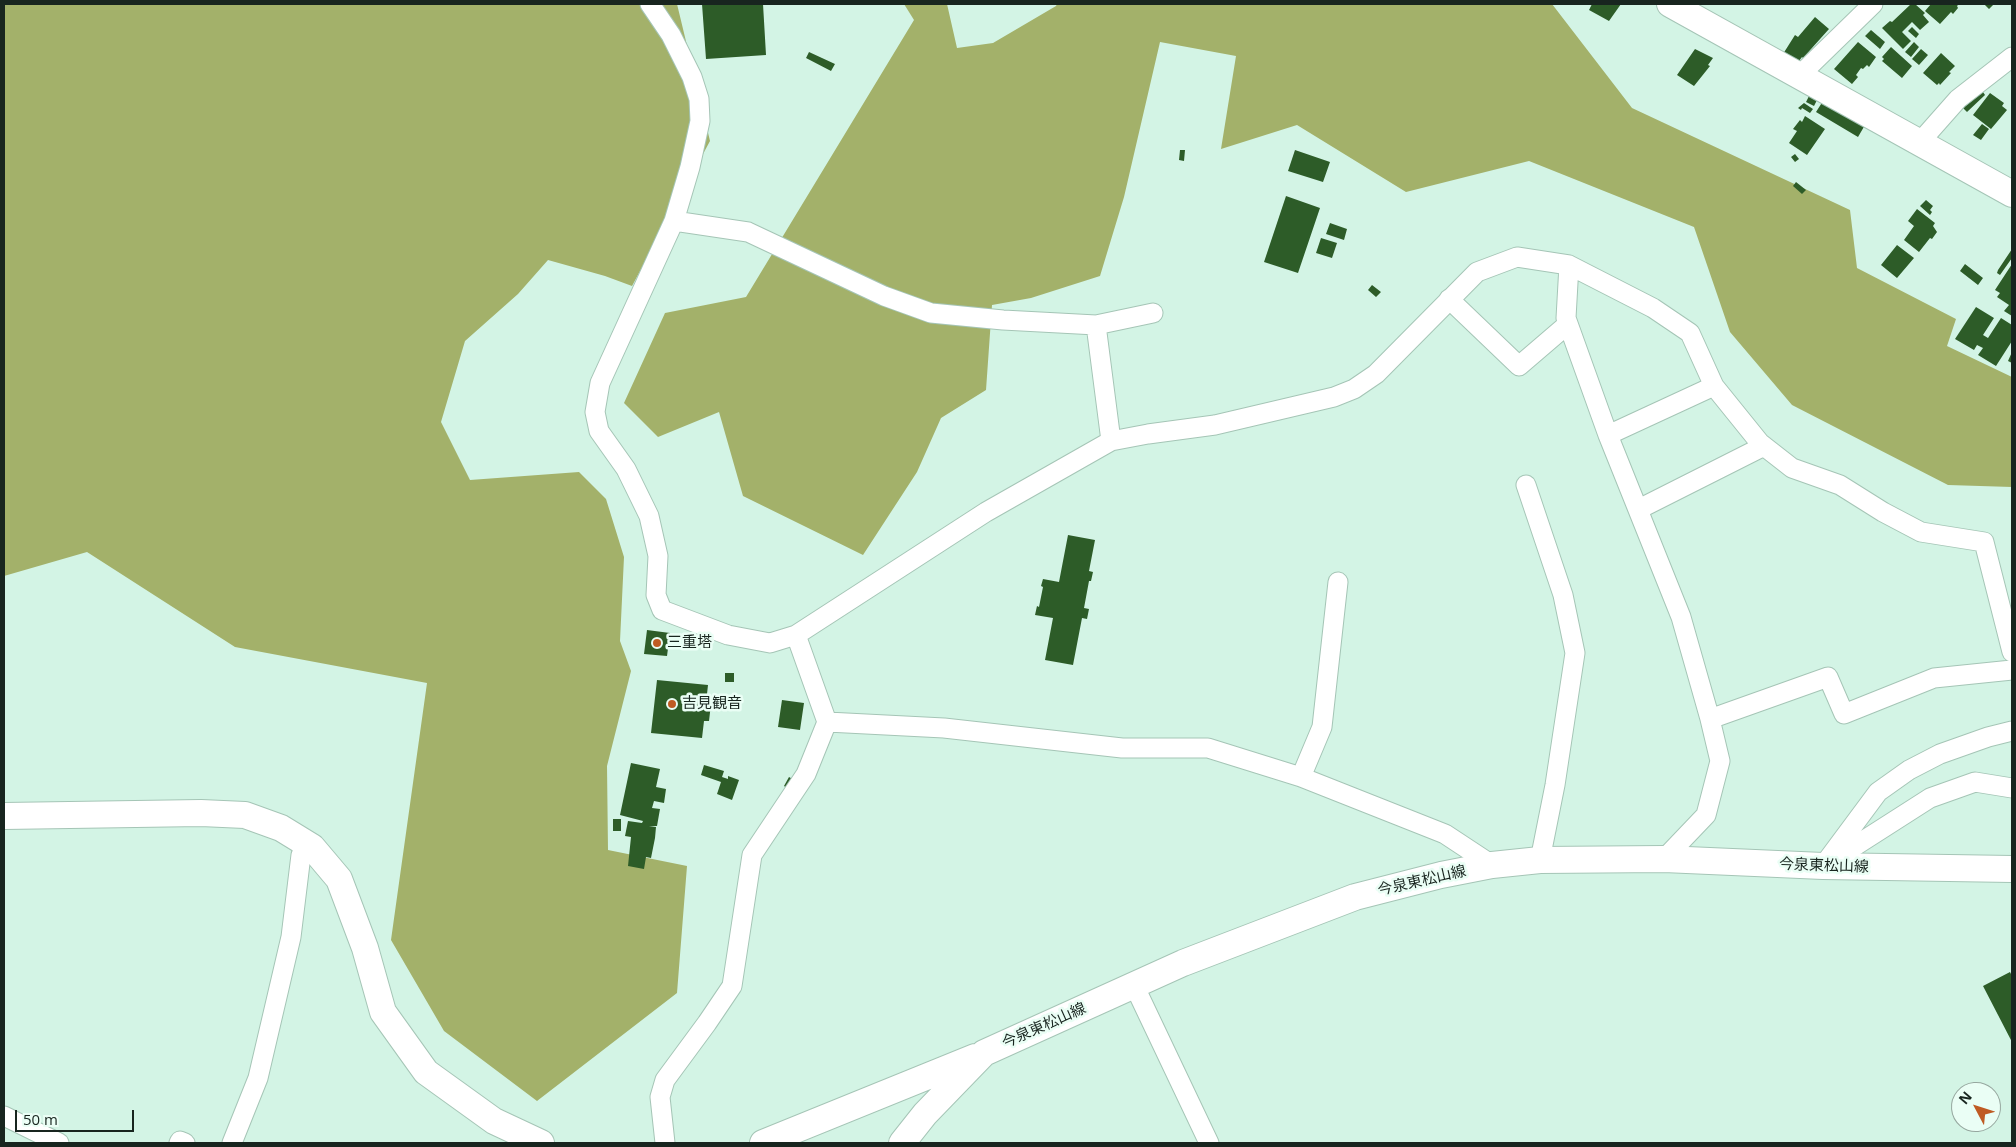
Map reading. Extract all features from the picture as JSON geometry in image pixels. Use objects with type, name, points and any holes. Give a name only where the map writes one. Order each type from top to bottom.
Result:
[{"type":"street","points":[[650,4],[671,36],[692,77],[699,99],[700,121],[690,167],[674,222],[600,383],[595,412],[599,431],[626,469],[649,516],[658,556],[656,595],[662,610],[728,636],[770,643],[796,635],[986,512],[1111,441],[1215,425],[1334,397],[1354,389],[1376,374],[1476,272],[1517,257],[1569,265],[1653,308],[1690,333],[1714,386],[1764,446],[1792,468],[1840,485],[1883,512],[1921,532],[1984,542],[2012,652]]},
{"type":"street","points":[[1670,4],[2012,194]]},
{"type":"street","points":[[1800,75],[1873,4]]},
{"type":"street","points":[[1920,142],[1958,99],[2012,56]]},
{"type":"street","points":[[674,222],[748,232],[884,296],[931,313],[1003,320],[1096,325],[1153,313]]},
{"type":"street","points":[[1569,265],[1566,318],[1608,435],[1681,617],[1710,719],[1720,762],[1706,815],[1664,859]]},
{"type":"street","points":[[1449,299],[1519,366],[1568,324]]},
{"type":"street","points":[[1096,325],[1111,441]]},
{"type":"street","points":[[1608,435],[1714,386]]},
{"type":"street","points":[[1638,509],[1764,446]]},
{"type":"street","points":[[1526,485],[1563,595],[1575,653],[1555,785],[1540,860]]},
{"type":"street","points":[[1301,776],[1322,727],[1338,582]]},
{"type":"street","points":[[665,1143],[660,1097],[665,1080],[708,1023],[732,986],[752,855],[806,774],[827,722],[796,635]]},
{"type":"street","points":[[1710,719],[1828,677],[1844,714],[1934,678],[2012,670]]},
{"type":"street","points":[[827,722],[944,728],[1122,748],[1208,748],[1301,776],[1445,834],[1492,865]]},
{"type":"street","points":[[1823,866],[1878,792],[1909,770],[1940,754],[1988,737],[2012,731]]},
{"type":"street","points":[[1823,866],[1930,798],[1975,782],[2012,788]]},
{"type":"street","points":[[4,816],[201,813],[244,815],[281,828],[312,847],[339,879],[365,948],[383,1012],[426,1072],[494,1121],[541,1143]]},
{"type":"street","points":[[232,1143],[258,1078],[291,937],[301,855],[312,847]]},
{"type":"street","name":"今泉東松山線","points":[[902,1143],[925,1114],[984,1053],[1183,964],[1355,897],[1441,875],[1492,865],[1540,860],[1664,859],[1823,866],[2012,869]]},
{"type":"street","points":[[1134,985],[1210,1143]]},
{"type":"street","points":[[763,1143],[984,1053]]},
{"type":"street","points":[[4,1116],[59,1143]]},
{"type":"street","points":[[179,1143],[180,1141],[185,1143]]},
{"type":"green space","points":[[4,4],[677,4],[710,141],[632,286],[605,276],[548,260],[518,294],[465,341],[441,422],[470,480],[579,472],[606,499],[624,557],[620,641],[631,671],[607,766],[608,850],[687,866],[677,993],[537,1101],[444,1031],[391,940],[427,683],[235,647],[87,552],[4,576]]},
{"type":"green space","points":[[904,4],[947,4],[957,48],[993,43],[1057,4],[1552,4],[1632,108],[1850,210],[1857,268],[1956,319],[1947,346],[2012,377],[2012,487],[1948,485],[1792,405],[1730,332],[1694,227],[1529,161],[1406,192],[1297,125],[1221,149],[1236,56],[1160,42],[1124,197],[1100,276],[1031,298],[992,305],[986,390],[941,418],[917,472],[863,555],[743,496],[719,412],[658,437],[624,403],[665,313],[746,297],[914,20]]},
{"type":"building","points":[[702,4],[763,4],[766,55],[706,59]]},
{"type":"building","points":[[1592,4],[1621,4],[1609,21],[1589,10]]},
{"type":"building","points":[[1911,4],[1915,4],[1925,13],[1923,15],[1929,22],[1920,30],[1912,22],[1902,32],[1911,41],[1903,49],[1882,28],[1890,21],[1892,22]]},
{"type":"building","points":[[1931,4],[1959,4],[1953,14],[1951,12],[1940,24],[1925,11]]},
{"type":"building","points":[[1984,4],[1994,4],[1989,9]]},
{"type":"building","points":[[1815,17],[1829,29],[1803,58],[1799,61],[1797,59],[1794,63],[1783,54],[1795,35],[1798,37]]},
{"type":"building","points":[[1912,27],[1919,34],[1916,38],[1908,31]]},
{"type":"building","points":[[1871,30],[1885,42],[1880,49],[1865,36]]},
{"type":"building","points":[[1858,42],[1876,57],[1869,67],[1867,65],[1863,69],[1861,68],[1856,75],[1858,77],[1852,84],[1834,69]]},
{"type":"building","points":[[1914,42],[1919,47],[1911,57],[1905,52]]},
{"type":"building","points":[[1891,47],[1912,66],[1902,78],[1882,61],[1884,59],[1882,57]]},
{"type":"building","points":[[1695,49],[1713,58],[1708,65],[1710,66],[1694,86],[1677,75]]},
{"type":"building","points":[[1921,49],[1928,55],[1919,65],[1912,59]]},
{"type":"building","points":[[809,52],[835,64],[831,71],[806,58]]},
{"type":"building","points":[[1941,53],[1955,66],[1940,85],[1939,83],[1937,85],[1923,73]]},
{"type":"building","points":[[1983,92],[1985,95],[1967,112],[1963,108]]},
{"type":"building","points":[[1990,93],[2004,103],[2002,106],[2007,110],[1991,129],[1973,115]]},
{"type":"building","points":[[1809,96],[1817,100],[1814,106],[1806,102]]},
{"type":"building","points":[[1823,101],[1865,125],[1858,137],[1816,112]]},
{"type":"building","points":[[1804,103],[1813,109],[1810,113],[1802,108],[1801,110],[1798,108]]},
{"type":"building","points":[[1805,116],[1825,129],[1807,155],[1789,143],[1797,131],[1793,129],[1800,120],[1802,122]]},
{"type":"building","points":[[1982,124],[1989,129],[1981,140],[1973,135]]},
{"type":"building","points":[[1180,150],[1185,150],[1184,161],[1179,160]]},
{"type":"building","points":[[1295,150],[1330,162],[1323,182],[1288,171]]},
{"type":"building","points":[[1795,154],[1799,159],[1795,162],[1791,157]]},
{"type":"building","points":[[1796,182],[1806,190],[1802,194],[1793,186]]},
{"type":"building","points":[[1286,196],[1320,208],[1298,273],[1264,262]]},
{"type":"building","points":[[1926,200],[1933,206],[1930,210],[1932,212],[1930,215],[1920,206]]},
{"type":"building","points":[[1917,209],[1935,223],[1933,226],[1937,232],[1919,252],[1904,240],[1914,226],[1908,221]]},
{"type":"building","points":[[1330,223],[1347,229],[1344,240],[1326,234]]},
{"type":"building","points":[[1321,238],[1337,243],[1332,258],[1316,253]]},
{"type":"building","points":[[1897,245],[1914,258],[1897,278],[1881,265]]},
{"type":"building","points":[[2012,249],[2012,258],[2000,275],[1997,273],[1998,270]]},
{"type":"building","points":[[1965,264],[1983,278],[1978,285],[1960,271]]},
{"type":"building","points":[[2012,264],[2012,316],[2004,311],[2009,305],[1997,297],[2000,293],[1995,290]]},
{"type":"building","points":[[1372,285],[1381,292],[1376,297],[1368,290]]},
{"type":"building","points":[[1976,307],[1994,318],[1983,335],[1988,338],[2001,318],[2012,325],[2012,341],[1996,366],[1978,355],[1983,348],[1977,345],[1974,350],[1955,339]]},
{"type":"building","points":[[2012,352],[2012,363],[2008,361]]},
{"type":"building","points":[[1068,535],[1095,540],[1089,571],[1093,572],[1091,581],[1089,581],[1084,608],[1089,609],[1087,619],[1082,618],[1073,665],[1045,660],[1053,618],[1035,615],[1037,606],[1039,607],[1043,579],[1059,582]]},
{"type":"building","name":"三重塔","points":[[647,630],[670,633],[667,656],[644,654]]},
{"type":"building","points":[[725,673],[734,673],[734,682],[725,682]]},
{"type":"building","points":[[657,680],[708,685],[706,703],[711,704],[709,721],[704,721],[702,738],[651,733]]},
{"type":"building","points":[[782,700],[804,703],[800,730],[778,727]]},
{"type":"building","points":[[631,763],[660,769],[656,787],[666,789],[664,803],[654,801],[652,808],[660,809],[657,826],[649,826],[656,827],[655,838],[651,858],[646,857],[644,869],[628,866],[631,837],[625,836],[628,821],[642,823],[643,821],[620,815]]},
{"type":"building","points":[[704,765],[724,771],[722,777],[728,779],[728,776],[739,780],[732,800],[717,794],[721,782],[701,775]]},
{"type":"building","points":[[789,777],[796,781],[790,790],[784,786]]},
{"type":"building","points":[[613,819],[621,819],[621,831],[613,831]]},
{"type":"building","points":[[2010,972],[2012,976],[2012,1042],[1983,986]]},
{"type":"place","name":"三重塔","points":[[657,643]]},
{"type":"place","name":"吉見観音","points":[[672,704]]}]
